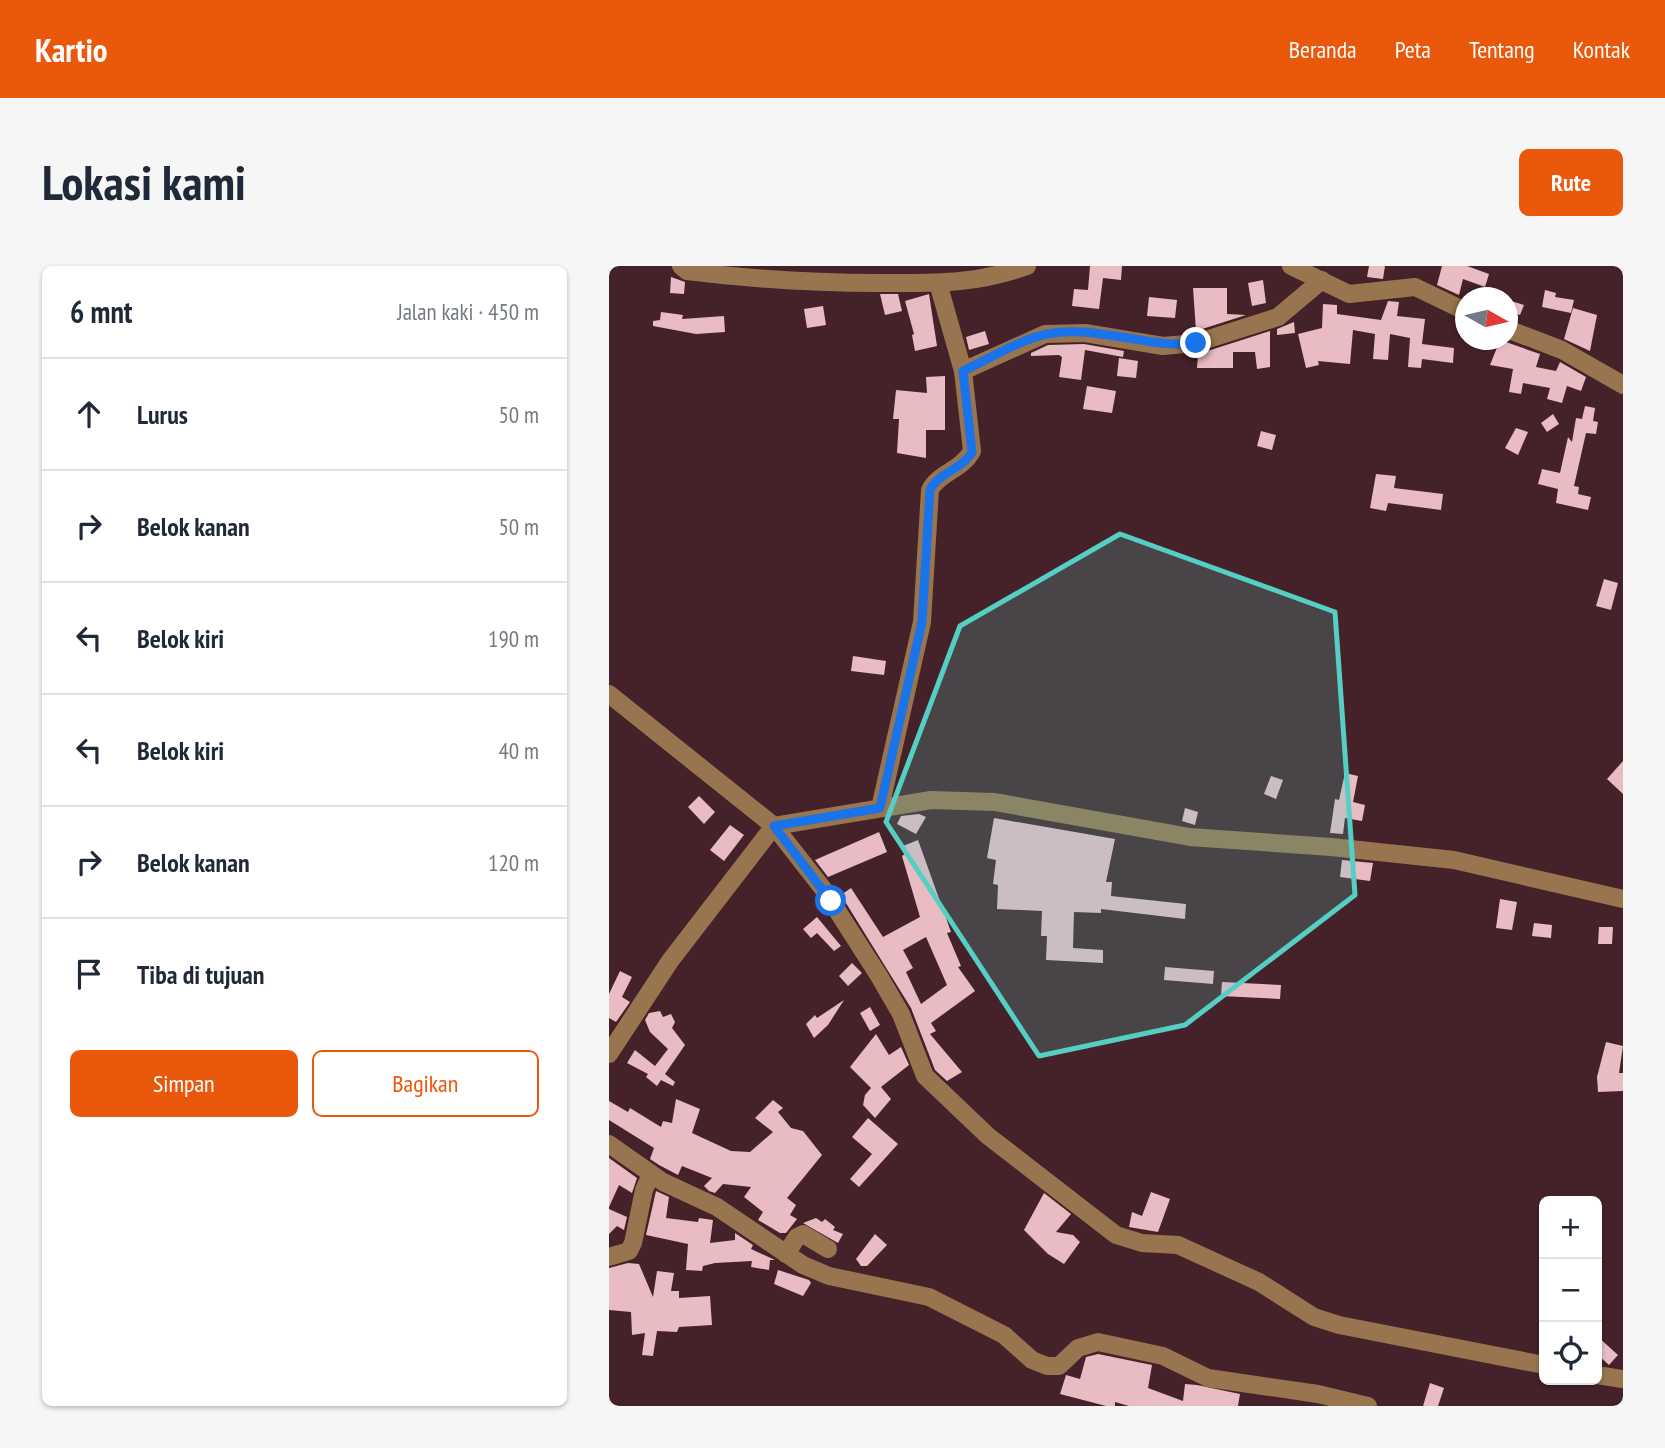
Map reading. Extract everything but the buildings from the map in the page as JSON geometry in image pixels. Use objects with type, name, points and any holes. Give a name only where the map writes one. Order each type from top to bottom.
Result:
[{"type":"street","points":[[681,266],[687,271],[805,283],[937,283],[990,279],[1027,266]]},
{"type":"street","points":[[1291,266],[1349,294],[1420,288],[1455,306]]},
{"type":"street","points":[[963,371],[1023,342],[1054,333],[1086,333],[1163,346],[1196,343],[1278,317],[1322,280]]},
{"type":"street","points":[[880,808],[922,622],[930,490],[933,483],[964,464],[972,452],[963,371],[937,283]]},
{"type":"street","points":[[1518,333],[1562,350],[1623,386]]},
{"type":"street","points":[[609,694],[774,826],[824,890],[879,976],[901,1014],[925,1076],[988,1136],[1117,1235],[1142,1243],[1178,1245],[1245,1275],[1314,1317],[1339,1325],[1539,1364]]},
{"type":"street","points":[[609,1054],[670,961],[774,826],[932,800],[995,802],[1190,837],[1331,847],[1454,860],[1623,898]]},
{"type":"street","points":[[609,1144],[651,1174],[717,1207],[786,1254],[829,1276],[929,1297],[1004,1335],[1032,1360],[1047,1366],[1059,1366],[1078,1348],[1098,1342],[1163,1356],[1208,1378],[1318,1394],[1368,1406]]},
{"type":"street","points":[[609,1257],[629,1251],[633,1243],[643,1190],[651,1174]]},
{"type":"street","points":[[786,1254],[797,1237],[803,1234],[828,1249]]},
{"type":"street","points":[[1602,1376],[1623,1380]]},
{"type":"highlighted area","points":[[1120,534],[1335,612],[1355,895],[1185,1025],[1039,1056],[886,822],[960,626]]},
{"type":"route","points":[[831,901],[774,826],[880,808],[922,622],[930,490],[933,483],[964,464],[972,452],[973,441],[963,371],[1045,334],[1063,332],[1107,335],[1163,346],[1196,343]]}]
